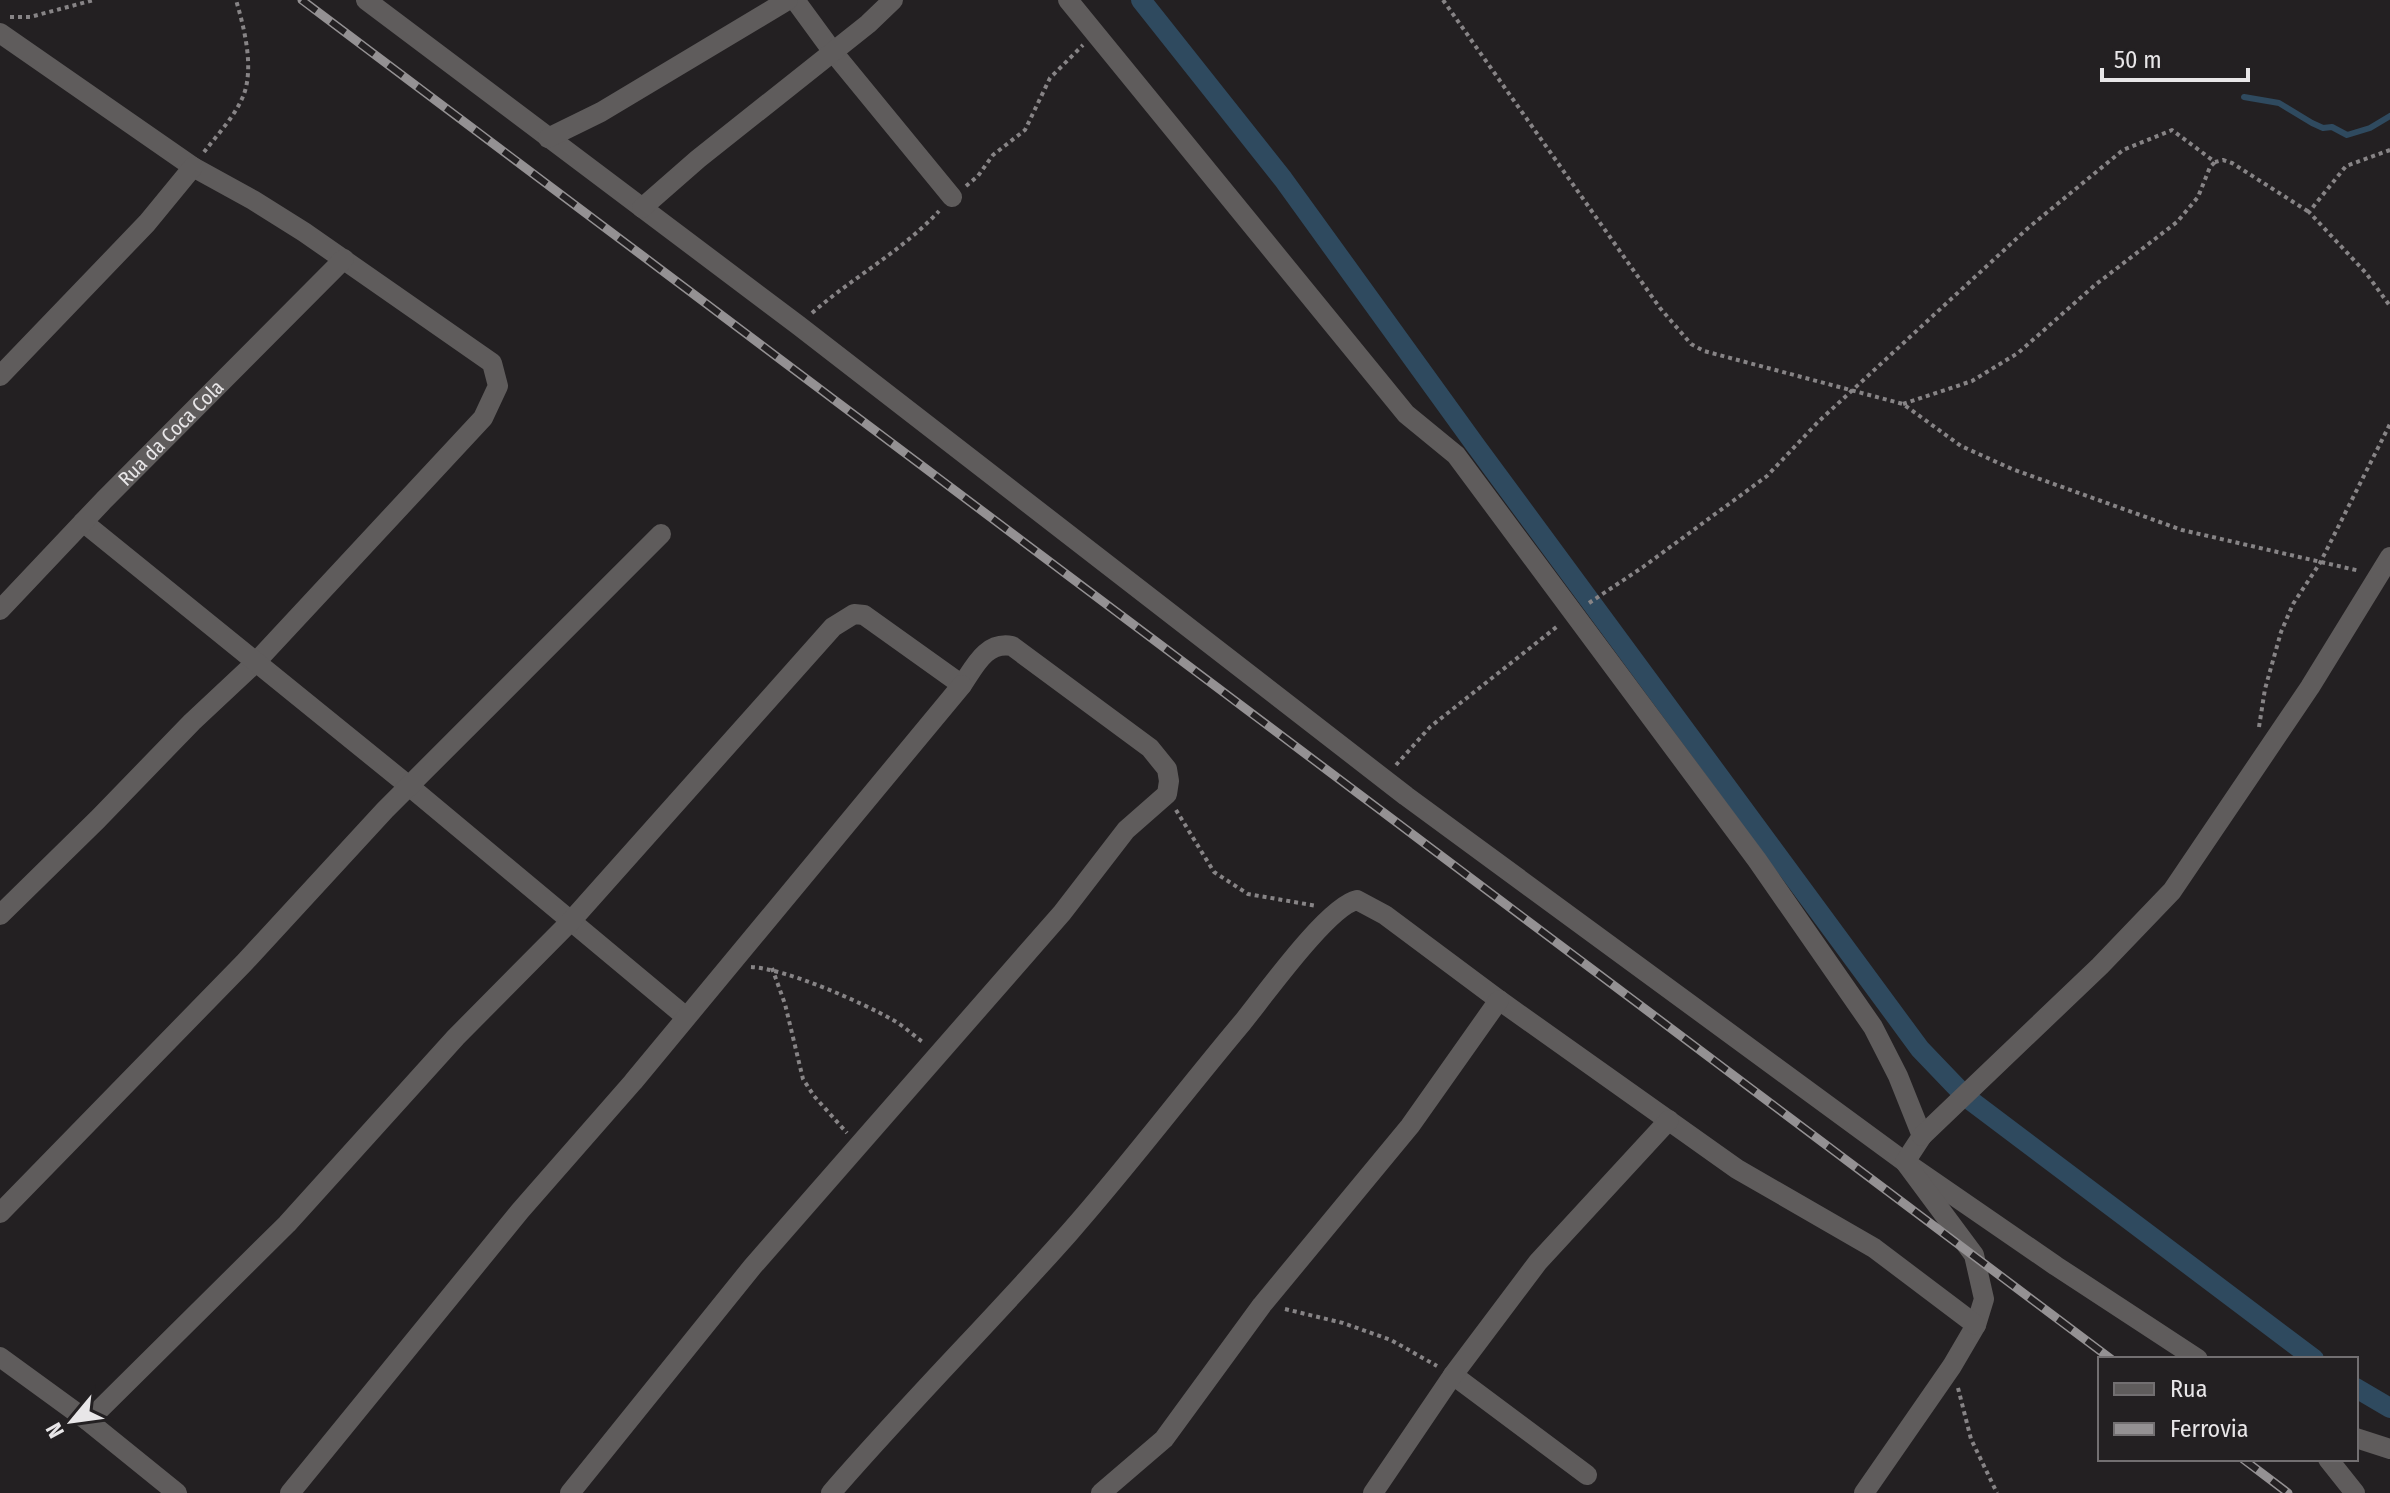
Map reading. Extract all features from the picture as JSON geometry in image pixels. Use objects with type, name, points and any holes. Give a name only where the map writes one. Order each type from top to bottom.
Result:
[{"type":"street","points":[[366,0],[798,325],[1384,779],[1675,995],[1905,1162],[2195,1357]]},
{"type":"street","points":[[548,138],[601,112],[788,0]]},
{"type":"street","points":[[795,0],[833,52],[952,197]]},
{"type":"street","points":[[642,208],[868,24],[893,0]]},
{"type":"street","points":[[1068,0],[1406,414],[1456,455],[1575,613],[1757,860],[1873,1027],[1898,1076],[1922,1136]]},
{"type":"street","points":[[0,33],[193,167],[253,200],[344,259],[492,363],[498,386],[483,418],[255,663],[0,915]]},
{"type":"street","points":[[0,376],[147,223],[193,167]]},
{"type":"street","name":"Rua da Coca Cola","points":[[0,610],[344,259]]},
{"type":"street","points":[[83,522],[409,786],[686,1017]]},
{"type":"street","points":[[0,1213],[244,963],[409,786],[661,534]]},
{"type":"street","points":[[1905,1162],[1922,1136],[2100,966],[2172,891],[2310,687],[2390,557]]},
{"type":"street","points":[[88,1421],[287,1224],[476,1016],[571,921],[833,627],[848,616],[864,615],[962,685]]},
{"type":"street","points":[[290,1493],[520,1211],[633,1082],[895,768],[986,652],[1003,644],[1012,646],[1150,748],[1167,769],[1167,794],[1126,830],[1062,913],[753,1266],[570,1493]]},
{"type":"street","points":[[831,1493],[1068,1234],[1339,909],[1357,900],[1368,904],[1746,1175],[1874,1248],[1976,1325]]},
{"type":"street","points":[[1101,1493],[1164,1439],[1262,1305],[1410,1126],[1499,1000]]},
{"type":"street","points":[[1373,1493],[1453,1375],[1538,1262],[1669,1120]]},
{"type":"street","points":[[1864,1493],[1952,1366],[1976,1325],[1984,1299],[1974,1255],[1905,1162]]},
{"type":"street","points":[[0,1357],[88,1421],[177,1493]]},
{"type":"street","points":[[1453,1375],[1587,1475]]},
{"type":"street","points":[[2358,1439],[2390,1449]]},
{"type":"street","points":[[2330,1461],[2355,1493]]},
{"type":"path","points":[[0,18],[30,17],[94,0]]},
{"type":"path","points":[[193,167],[230,118],[244,93],[248,66],[236,0]]},
{"type":"path","points":[[1443,0],[1660,308],[1691,344],[1719,357],[1798,374],[1903,404],[1961,446],[2012,469],[2182,530],[2379,575]]},
{"type":"path","points":[[1384,779],[1430,727],[1575,613],[1767,476],[1852,390],[2028,228],[2123,150],[2172,130],[2215,162]]},
{"type":"path","points":[[2309,212],[2346,166],[2390,150]]},
{"type":"path","points":[[1903,404],[1972,381],[2018,353],[2095,285],[2177,222],[2198,197],[2210,167],[2223,160],[2309,212],[2366,273],[2390,306]]},
{"type":"path","points":[[2258,732],[2265,689],[2281,632],[2293,604],[2320,563],[2390,424]]},
{"type":"path","points":[[1167,794],[1185,829],[1214,872],[1248,894],[1339,909]]},
{"type":"path","points":[[730,967],[772,968],[895,1021],[938,1055]]},
{"type":"path","points":[[772,968],[785,1004],[803,1079],[845,1132],[864,1142]]},
{"type":"path","points":[[1262,1305],[1343,1323],[1391,1340],[1453,1375]]},
{"type":"path","points":[[1952,1366],[1971,1439],[1997,1493]]},
{"type":"waterway","points":[[1141,0],[1283,179],[1920,1049],[1966,1097],[2311,1357]]},
{"type":"waterway","points":[[2244,97],[2279,103],[2312,123],[2323,128],[2332,127],[2347,135],[2370,128],[2390,116]]},
{"type":"waterway","points":[[2358,1389],[2390,1408]]},
{"type":"railway","points":[[302,0],[2108,1357]]},
{"type":"railway","points":[[2246,1461],[2288,1493]]}]
